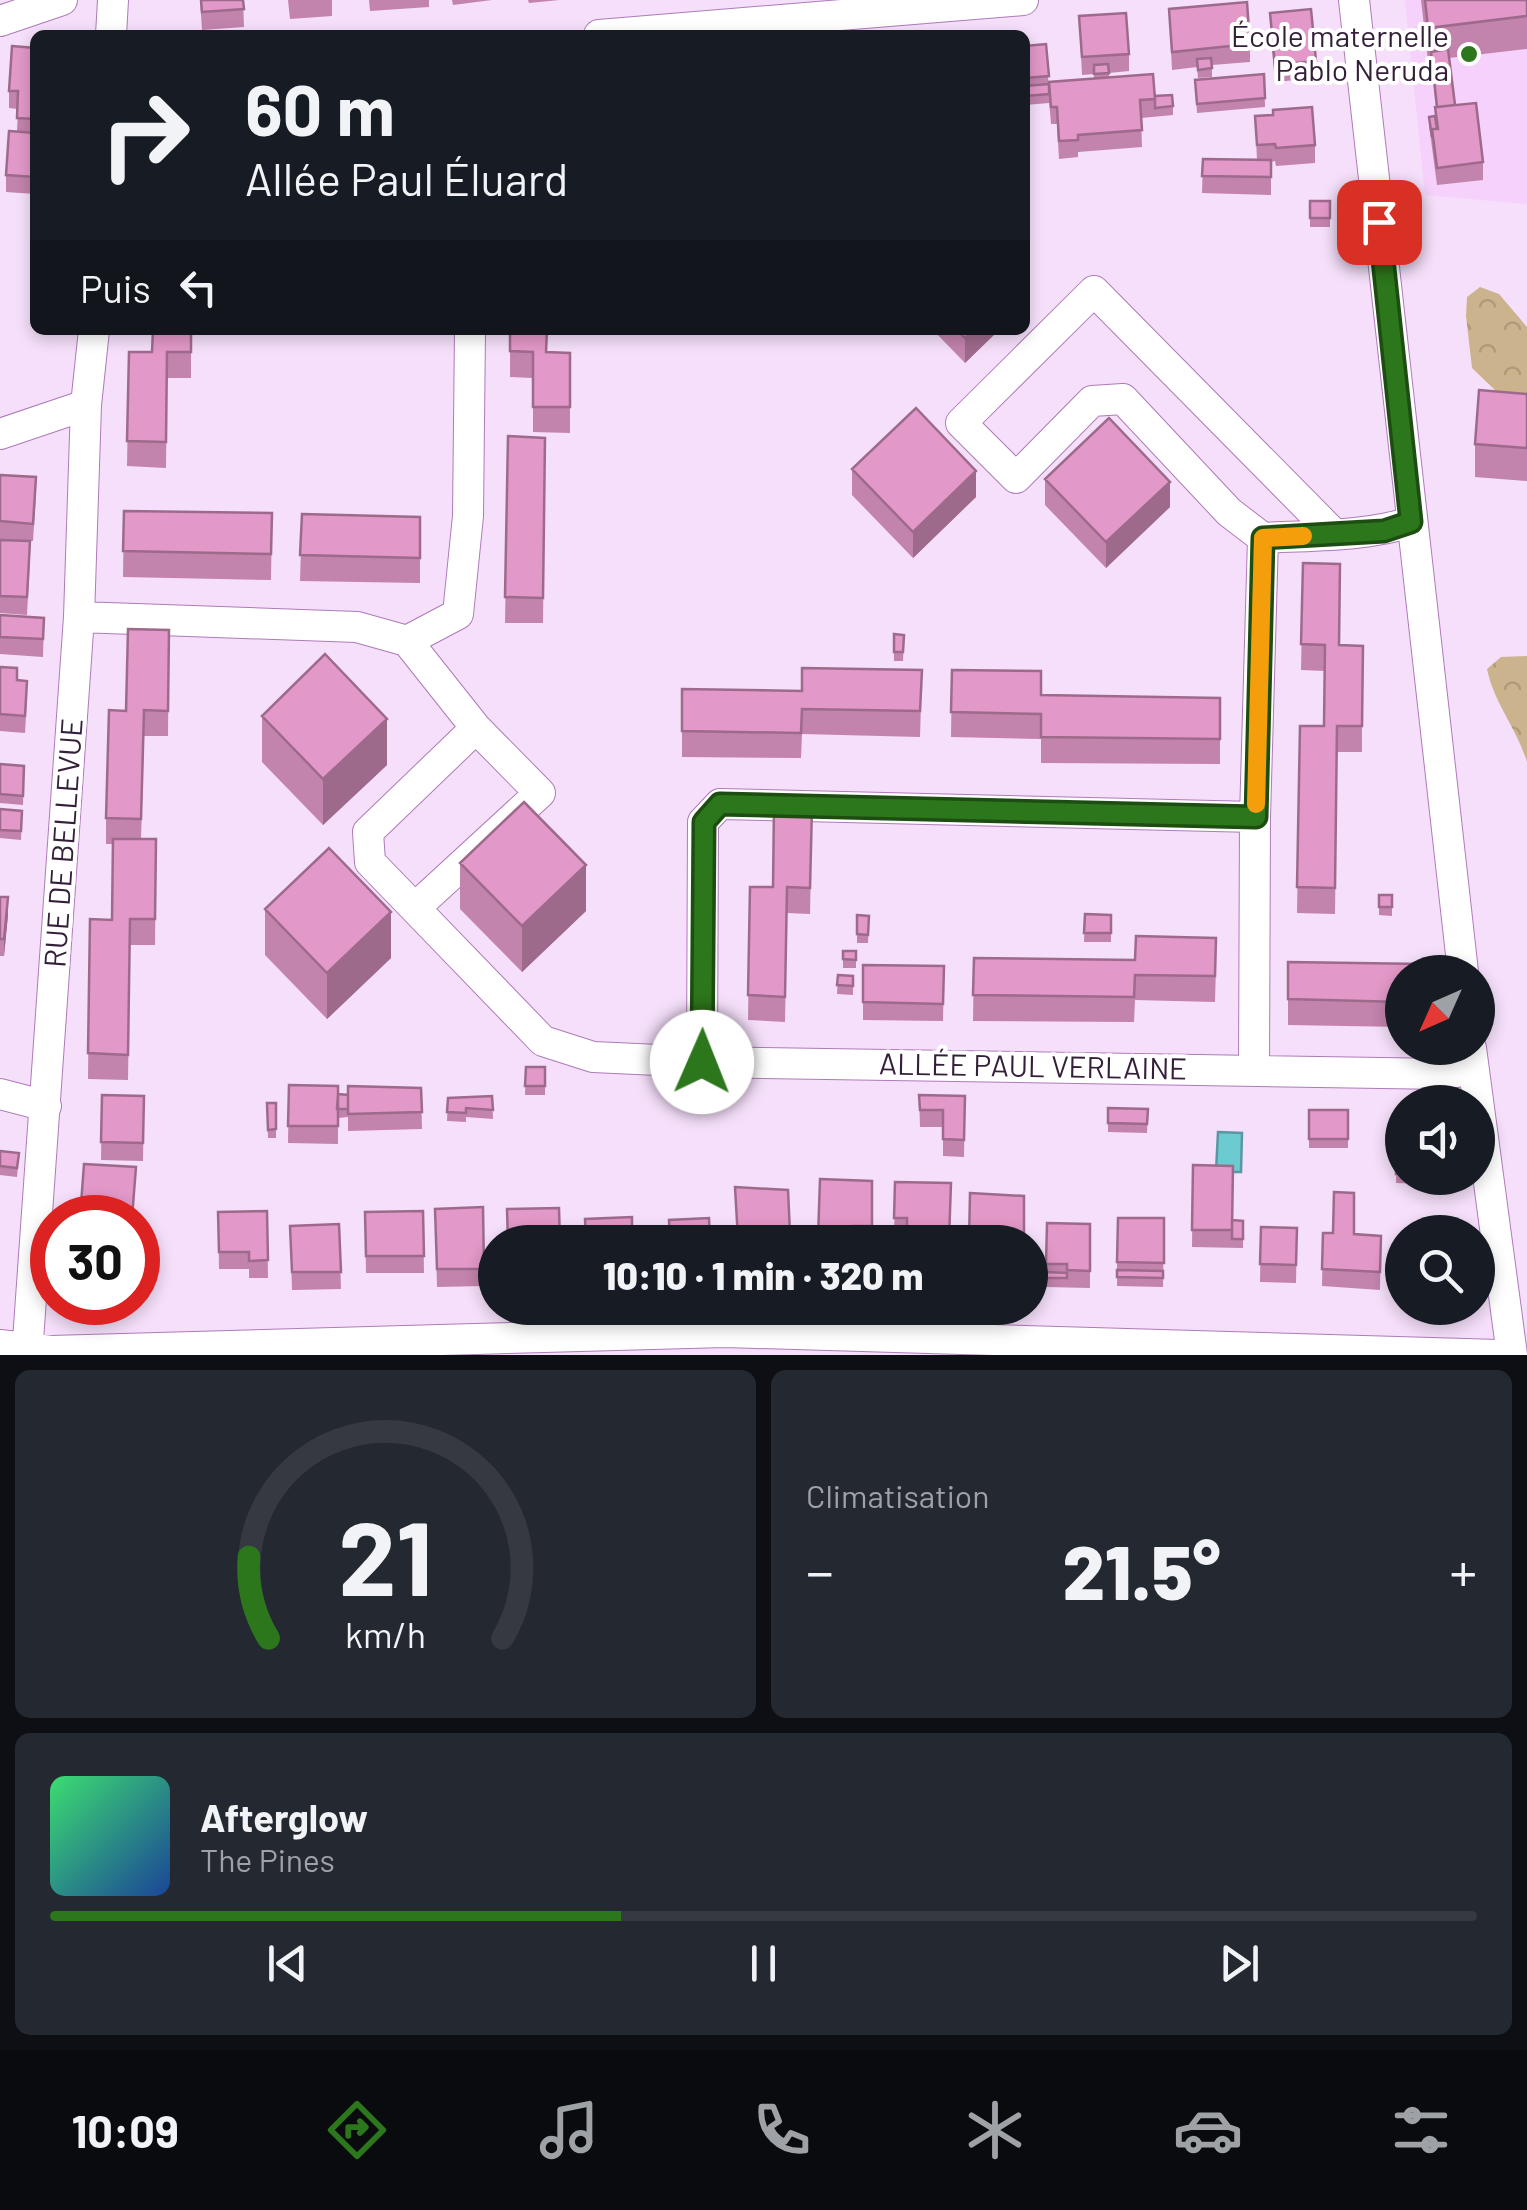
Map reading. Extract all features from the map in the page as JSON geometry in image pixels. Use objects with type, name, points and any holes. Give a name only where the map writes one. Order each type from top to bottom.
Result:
[{"type":"street","points":[[0,20],[62,0]]},
{"type":"street","points":[[111,30],[113,0]]},
{"type":"street","points":[[660,30],[1023,0]]},
{"type":"street","points":[[1354,0],[1461,955]]},
{"type":"street","points":[[1334,534],[1094,292],[961,423],[1016,478],[1092,401],[1122,399],[1230,512],[1263,538],[1334,534],[1384,531],[1411,522]]},
{"type":"street","name":"RUE DE BELLEVUE","points":[[18,1349],[46,1106],[79,617],[86,406],[93,335]]},
{"type":"street","points":[[407,642],[458,614],[468,516],[470,335]]},
{"type":"street","points":[[0,434],[86,406]]},
{"type":"street","points":[[1254,1070],[1263,538]]},
{"type":"street","points":[[79,617],[357,627],[407,642],[476,728],[540,794],[416,907]]},
{"type":"street","name":"ALLÉE PAUL VERLAINE","points":[[476,728],[368,832],[370,862],[543,1041],[594,1057],[702,1062],[1445,1074],[1460,1065]]},
{"type":"street","points":[[702,1062],[704,822],[720,804],[1256,817]]},
{"type":"street","points":[[1473,1065],[1512,1355]]},
{"type":"street","points":[[0,1094],[46,1106]]},
{"type":"street","points":[[18,1349],[725,1332],[1498,1355]]},
{"type":"shaded area","name":"École maternelle Pablo Neruda","points":[[1405,0],[1527,0],[1527,204],[1425,195]]},
{"type":"shaded area","points":[[1218,1132],[1242,1133],[1241,1172],[1216,1172]]},
{"type":"green space","points":[[1480,287],[1499,294],[1527,327],[1527,395],[1498,393],[1472,368],[1467,297]]},
{"type":"green space","points":[[1527,656],[1527,762],[1487,669],[1501,657]]},
{"type":"building","points":[[201,0],[243,0],[244,9],[202,12]]},
{"type":"building","points":[[1425,0],[1527,0],[1527,16],[1428,28]]},
{"type":"building","points":[[1247,2],[1250,44],[1172,52],[1169,9]]},
{"type":"building","points":[[1311,9],[1316,61],[1275,65],[1270,13]]},
{"type":"building","points":[[1126,13],[1129,54],[1082,57],[1079,16]]},
{"type":"building","points":[[1046,44],[1049,76],[1030,78],[1030,46]]},
{"type":"building","points":[[12,46],[30,48],[30,119],[17,118],[18,91],[9,91]]},
{"type":"building","points":[[1448,49],[1455,105],[1437,107],[1431,52]]},
{"type":"building","points":[[1211,58],[1212,68],[1198,70],[1197,59]]},
{"type":"building","points":[[1108,64],[1109,73],[1094,74],[1094,65]]},
{"type":"building","points":[[1153,74],[1155,99],[1140,100],[1142,130],[1078,135],[1078,140],[1059,141],[1057,107],[1051,107],[1049,82]]},
{"type":"building","points":[[1264,74],[1265,98],[1197,104],[1195,80]]},
{"type":"building","points":[[1049,84],[1049,94],[1030,96],[1030,86]]},
{"type":"building","points":[[1172,95],[1173,106],[1155,108],[1155,96]]},
{"type":"building","points":[[1476,103],[1483,162],[1437,168],[1432,129],[1438,129],[1435,107]]},
{"type":"building","points":[[1312,107],[1315,145],[1257,145],[1255,116],[1273,115],[1273,110]]},
{"type":"building","points":[[1435,116],[1437,129],[1432,129],[1432,137],[1429,117]]},
{"type":"building","points":[[9,131],[30,133],[30,177],[6,175]]},
{"type":"building","points":[[1203,159],[1271,160],[1271,177],[1202,176]]},
{"type":"building","points":[[1310,201],[1330,201],[1330,218],[1310,218]]},
{"type":"building","points":[[153,335],[191,335],[191,352],[167,352],[166,442],[127,441],[129,352],[152,352]]},
{"type":"building","points":[[510,335],[547,335],[546,352],[570,353],[570,407],[533,407],[533,352],[510,351]]},
{"type":"building","points":[[1479,390],[1527,394],[1527,448],[1475,444]]},
{"type":"building","points":[[916,408],[976,471],[913,532],[852,469]]},
{"type":"building","points":[[1109,418],[1170,482],[1106,542],[1045,479]]},
{"type":"building","points":[[508,436],[545,438],[543,598],[505,597]]},
{"type":"building","points":[[0,475],[36,477],[33,524],[0,521]]},
{"type":"building","points":[[124,511],[272,513],[271,554],[123,551]]},
{"type":"building","points":[[302,514],[420,517],[420,558],[300,555]]},
{"type":"building","points":[[0,540],[30,541],[27,597],[0,596]]},
{"type":"building","points":[[1303,563],[1340,564],[1339,645],[1363,646],[1362,726],[1337,726],[1335,888],[1297,887],[1300,726],[1324,726],[1325,645],[1301,644]]},
{"type":"building","points":[[0,615],[44,618],[43,639],[0,637]]},
{"type":"building","points":[[128,629],[169,630],[168,711],[144,710],[141,819],[106,818],[109,710],[126,711]]},
{"type":"building","points":[[894,634],[904,635],[903,652],[894,652]]},
{"type":"building","points":[[325,654],[387,719],[323,779],[262,716]]},
{"type":"building","points":[[0,667],[17,668],[17,680],[27,681],[25,716],[0,714]]},
{"type":"building","points":[[802,668],[922,670],[920,711],[802,709],[801,733],[682,731],[682,689],[802,691]]},
{"type":"building","points":[[952,670],[1041,671],[1041,695],[1220,698],[1220,739],[1041,737],[1041,714],[951,712]]},
{"type":"building","points":[[0,764],[24,766],[23,796],[0,794]]},
{"type":"building","points":[[524,802],[586,865],[522,926],[460,863]]},
{"type":"building","points":[[774,806],[812,807],[810,888],[787,887],[785,997],[748,995],[750,887],[773,887]]},
{"type":"building","points":[[0,809],[22,811],[21,831],[0,830]]},
{"type":"building","points":[[113,839],[156,839],[155,919],[130,919],[128,1055],[88,1053],[90,919],[112,920]]},
{"type":"building","points":[[329,848],[391,912],[327,973],[265,909]]},
{"type":"building","points":[[1379,895],[1392,895],[1392,907],[1379,907]]},
{"type":"building","points":[[0,897],[8,897],[4,939],[0,939]]},
{"type":"building","points":[[1085,914],[1111,915],[1111,933],[1084,933]]},
{"type":"building","points":[[857,915],[869,916],[868,935],[857,934]]},
{"type":"building","points":[[1136,936],[1216,938],[1215,976],[1135,975],[1134,997],[973,995],[974,958],[1135,960]]},
{"type":"building","points":[[843,951],[856,951],[856,960],[843,959]]},
{"type":"building","points":[[1288,962],[1385,963],[1385,1002],[1288,999]]},
{"type":"building","points":[[863,965],[944,966],[943,1004],[863,1002]]},
{"type":"building","points":[[838,975],[853,976],[853,986],[837,985]]},
{"type":"building","points":[[526,1067],[545,1067],[545,1086],[525,1086]]},
{"type":"building","points":[[289,1085],[338,1086],[338,1126],[288,1126]]},
{"type":"building","points":[[348,1086],[421,1088],[422,1112],[348,1114]]},
{"type":"building","points":[[338,1094],[348,1095],[348,1109],[337,1109]]},
{"type":"building","points":[[102,1095],[144,1096],[143,1143],[101,1142]]},
{"type":"building","points":[[919,1095],[965,1096],[964,1140],[943,1139],[943,1110],[920,1110]]},
{"type":"building","points":[[492,1096],[493,1110],[466,1108],[466,1113],[447,1112],[448,1098]]},
{"type":"building","points":[[267,1103],[276,1103],[276,1129],[268,1130]]},
{"type":"building","points":[[1108,1108],[1148,1109],[1147,1124],[1108,1123]]},
{"type":"building","points":[[1309,1110],[1348,1110],[1348,1139],[1309,1139]]},
{"type":"building","points":[[0,1151],[19,1153],[17,1168],[0,1166]]},
{"type":"building","points":[[84,1164],[136,1167],[134,1195],[82,1195]]},
{"type":"building","points":[[1193,1165],[1233,1166],[1232,1230],[1192,1230]]},
{"type":"building","points":[[820,1179],[872,1181],[872,1225],[818,1225]]},
{"type":"building","points":[[895,1182],[951,1183],[950,1225],[907,1225],[907,1218],[894,1218]]},
{"type":"building","points":[[735,1187],[788,1190],[790,1225],[737,1225]]},
{"type":"building","points":[[1334,1192],[1354,1193],[1354,1234],[1381,1236],[1380,1272],[1322,1269],[1323,1233],[1333,1233]]},
{"type":"building","points":[[970,1193],[1024,1196],[1024,1225],[969,1225]]},
{"type":"building","points":[[483,1207],[483,1225],[478,1225],[478,1269],[437,1269],[435,1209]]},
{"type":"building","points":[[559,1208],[560,1225],[507,1225],[507,1209]]},
{"type":"building","points":[[267,1211],[268,1260],[249,1261],[249,1252],[219,1252],[218,1212]]},
{"type":"building","points":[[423,1211],[424,1256],[366,1256],[365,1212]]},
{"type":"building","points":[[632,1217],[632,1225],[585,1225],[585,1219]]},
{"type":"building","points":[[709,1218],[709,1225],[669,1225],[669,1220]]},
{"type":"building","points":[[1118,1218],[1164,1218],[1164,1263],[1117,1262]]},
{"type":"building","points":[[1232,1220],[1243,1221],[1243,1239],[1232,1239]]},
{"type":"building","points":[[339,1224],[341,1272],[292,1272],[290,1226]]},
{"type":"building","points":[[1090,1224],[1090,1271],[1067,1270],[1067,1264],[1048,1264],[1047,1225]]},
{"type":"building","points":[[1261,1227],[1297,1228],[1296,1265],[1260,1264]]},
{"type":"building","points":[[1117,1270],[1163,1271],[1163,1278],[1117,1277]]},
{"type":"building","points":[[1048,1272],[1067,1273],[1067,1278],[1048,1278]]},
{"type":"slow traffic","points":[[1256,804],[1263,538],[1303,536]]},
{"type":"place","name":"École maternelle Pablo Neruda","points":[[1469,54]]},
{"type":"route","points":[[702,1062],[704,822],[720,804],[1256,817],[1263,538],[1384,531],[1411,522],[1379,222]]}]
